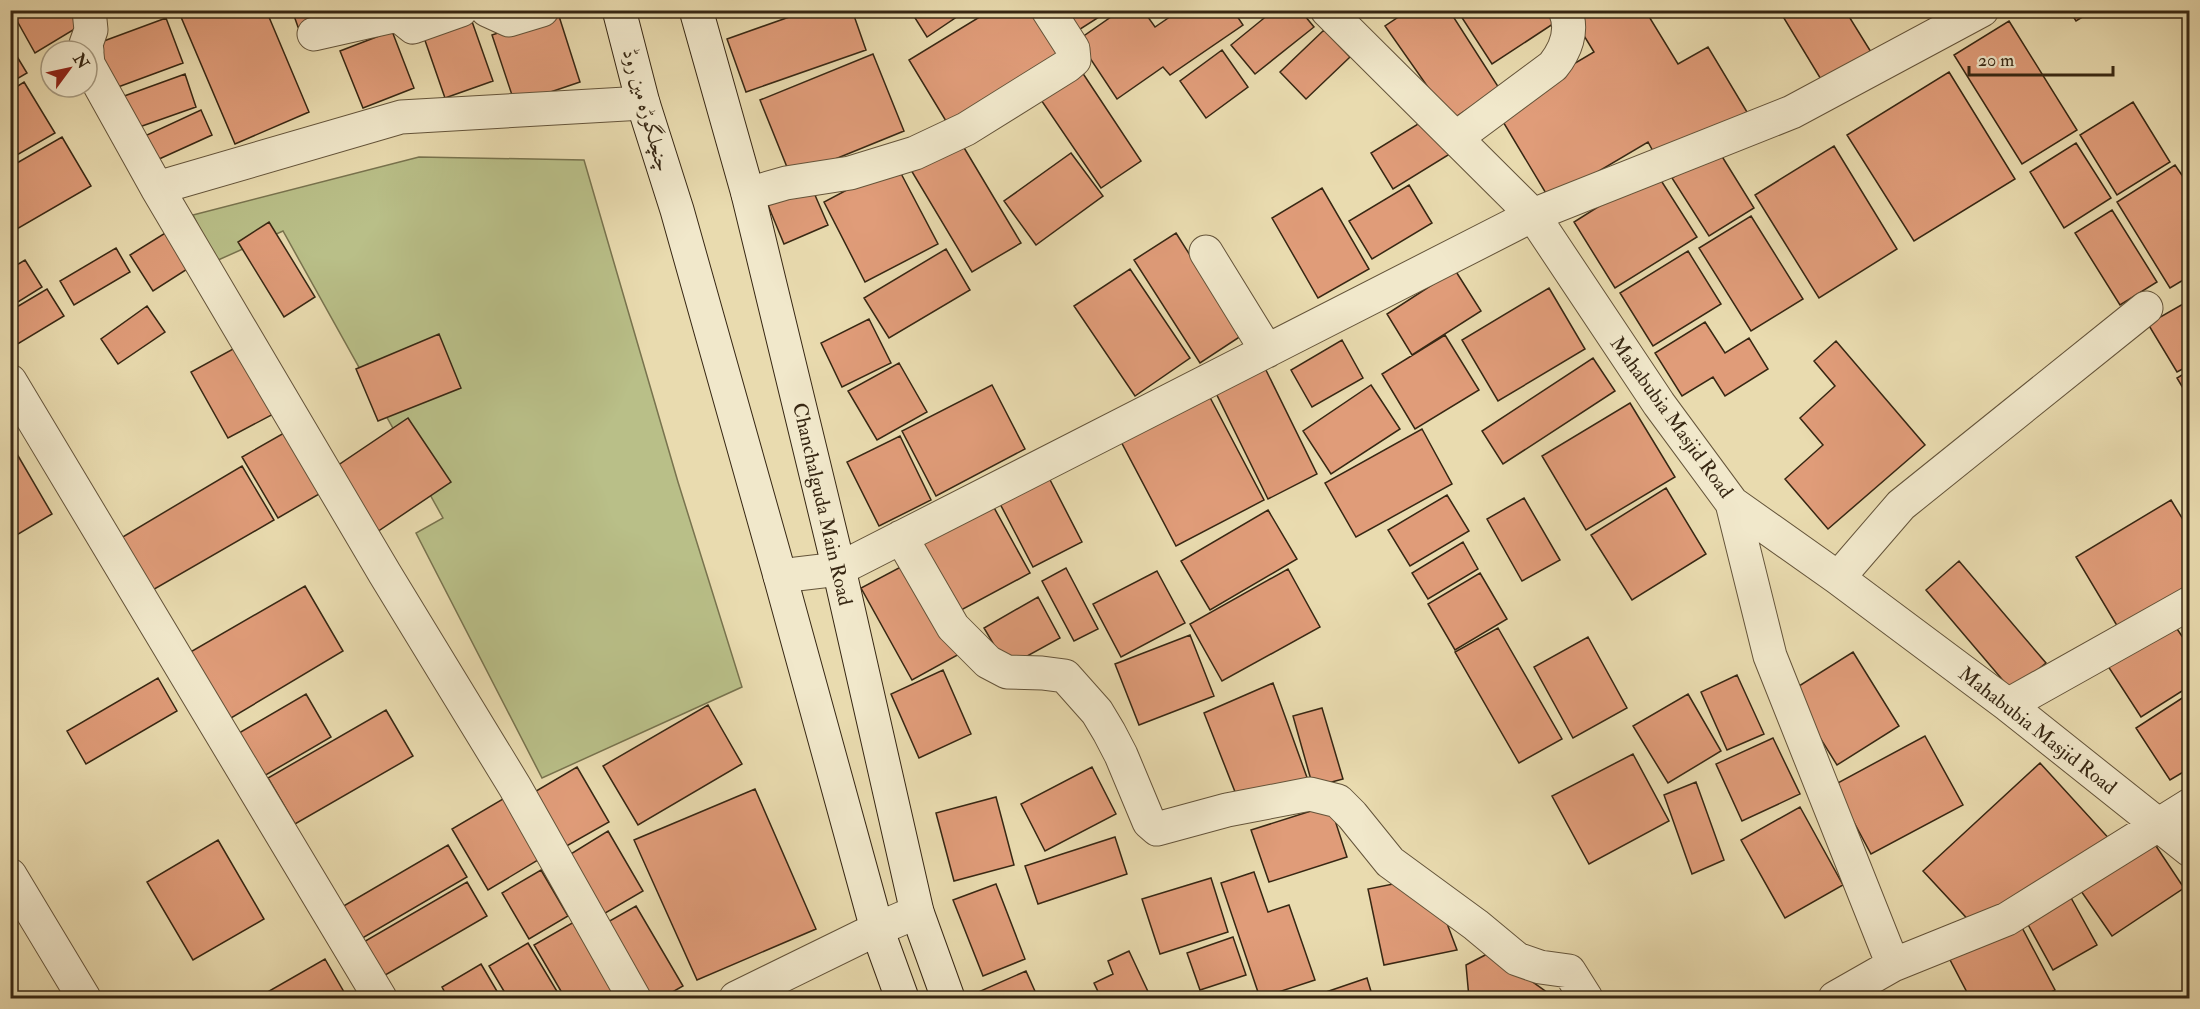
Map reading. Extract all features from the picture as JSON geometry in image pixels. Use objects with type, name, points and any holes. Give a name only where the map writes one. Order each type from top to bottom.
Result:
[{"type":"street","points":[[88,39],[91,30],[89,10]]},
{"type":"street","points":[[314,34],[398,15],[413,27],[461,10]]},
{"type":"street","points":[[487,10],[509,20],[542,10]]},
{"type":"street","name":"چنچلگوڑہ مین روڈ","points":[[618,10],[780,576]]},
{"type":"street","name":"Chanchalguda Main Road","points":[[696,10],[748,194],[839,569],[917,912],[948,999]]},
{"type":"street","points":[[748,194],[786,183],[850,173],[915,153],[966,129],[1074,60],[1073,49],[1048,10]]},
{"type":"street","name":"Mahabubia Masjid Road","points":[[1327,10],[1533,215],[1659,404],[1732,503],[1838,578],[2008,705],[2190,850]]},
{"type":"street","points":[[1456,138],[1552,66],[1564,52],[1568,38],[1568,16],[1565,10]]},
{"type":"street","points":[[902,999],[877,928],[780,576],[839,569],[1533,215],[1792,112],[1982,10]]},
{"type":"street","points":[[99,84],[157,188],[379,564],[515,787],[634,999]]},
{"type":"street","points":[[157,188],[401,117],[643,103]]},
{"type":"street","points":[[1206,252],[1267,351]]},
{"type":"street","points":[[1838,578],[1901,505],[2146,308]]},
{"type":"street","points":[[12,386],[380,999]]},
{"type":"street","points":[[1732,503],[1770,656],[1893,965]]},
{"type":"street","points":[[901,537],[953,627],[988,662],[1007,672],[1065,676],[1097,712],[1121,755],[1149,822],[1157,829],[1227,810],[1310,794],[1338,801],[1352,814],[1390,862],[1476,925],[1517,959],[1540,967],[1569,971],[1586,999]]},
{"type":"street","points":[[2008,705],[2190,603]]},
{"type":"street","points":[[1835,999],[1893,965],[2007,919],[2190,805]]},
{"type":"street","points":[[10,875],[84,999]]},
{"type":"street","points":[[736,999],[768,990],[877,928],[917,912]]},
{"type":"green space","points":[[419,157],[584,160],[678,482],[742,687],[542,778],[416,533],[443,518],[283,231],[216,261],[193,215]]},
{"type":"building","points":[[11,10],[82,10],[88,21],[58,39],[39,39],[39,51],[35,53]]},
{"type":"building","points":[[195,10],[266,10],[309,112],[235,144],[181,17]]},
{"type":"building","points":[[292,10],[347,10],[298,27]]},
{"type":"building","points":[[809,10],[852,10],[866,50],[746,92],[727,39]]},
{"type":"building","points":[[910,10],[958,10],[961,14],[927,37]]},
{"type":"building","points":[[991,10],[1039,10],[1066,55],[949,126],[909,60]]},
{"type":"building","points":[[1055,10],[1110,10],[1071,35]]},
{"type":"building","points":[[1121,10],[1143,10],[1155,27],[1180,10],[1233,10],[1243,25],[1170,75],[1163,67],[1117,99],[1078,40]]},
{"type":"building","points":[[1274,10],[1300,10],[1314,27],[1255,74],[1231,45]]},
{"type":"building","points":[[1409,10],[1449,10],[1499,88],[1451,120],[1385,26]]},
{"type":"building","points":[[1457,10],[1552,10],[1559,20],[1492,64]]},
{"type":"building","points":[[1592,10],[1645,10],[1678,64],[1708,47],[1747,112],[1660,164],[1648,142],[1550,200],[1496,110],[1594,52],[1575,21]]},
{"type":"building","points":[[1779,10],[1845,10],[1871,52],[1822,81]]},
{"type":"building","points":[[2069,10],[2094,10],[2076,21]]},
{"type":"building","points":[[469,13],[493,81],[445,98],[421,29]]},
{"type":"building","points":[[558,13],[580,82],[515,104],[492,35]]},
{"type":"building","points":[[166,18],[183,63],[110,90],[99,61],[99,43]]},
{"type":"building","points":[[2009,21],[2077,130],[2022,164],[1954,55]]},
{"type":"building","points":[[1324,30],[1350,57],[1306,99],[1280,72]]},
{"type":"building","points":[[392,31],[414,88],[363,108],[340,51]]},
{"type":"building","points":[[10,45],[27,73],[10,83]]},
{"type":"building","points":[[1222,50],[1248,87],[1206,118],[1180,81]]},
{"type":"building","points":[[873,54],[904,131],[791,177],[760,100]]},
{"type":"building","points":[[1078,66],[1141,161],[1101,188],[1037,94]]},
{"type":"building","points":[[1949,72],[2015,179],[1914,241],[1847,135]]},
{"type":"building","points":[[185,74],[196,107],[128,131],[116,99]]},
{"type":"building","points":[[24,82],[55,133],[10,159],[10,91]]},
{"type":"building","points":[[2133,102],[2170,162],[2117,195],[2080,135]]},
{"type":"building","points":[[201,110],[212,135],[146,165],[134,141]]},
{"type":"building","points":[[1431,116],[1453,152],[1393,189],[1371,153]]},
{"type":"building","points":[[62,137],[91,186],[10,233],[10,167]]},
{"type":"building","points":[[960,141],[1021,243],[972,272],[911,170]]},
{"type":"building","points":[[2076,143],[2111,198],[2064,228],[2030,172]]},
{"type":"building","points":[[1834,146],[1897,249],[1819,298],[1755,195]]},
{"type":"building","points":[[1718,150],[1754,208],[1709,236],[1672,178]]},
{"type":"building","points":[[1071,153],[1103,196],[1036,245],[1004,201]]},
{"type":"building","points":[[896,164],[938,244],[865,282],[824,202]]},
{"type":"building","points":[[2175,165],[2190,187],[2190,276],[2170,288],[2117,202]]},
{"type":"building","points":[[1655,171],[1697,237],[1615,288],[1574,222]]},
{"type":"building","points":[[808,179],[828,225],[784,244],[765,198]]},
{"type":"building","points":[[1409,185],[1432,223],[1372,259],[1349,221]]},
{"type":"building","points":[[1322,188],[1369,269],[1318,298],[1272,218]]},
{"type":"building","points":[[2112,210],[2157,282],[2120,305],[2075,233]]},
{"type":"building","points":[[1751,216],[1803,299],[1751,331],[1699,248]]},
{"type":"building","points":[[269,222],[315,297],[284,317],[238,242]]},
{"type":"building","points":[[170,230],[192,266],[153,291],[130,255]]},
{"type":"building","points":[[1176,233],[1241,336],[1200,363],[1134,260]]},
{"type":"building","points":[[116,248],[130,272],[74,305],[60,281]]},
{"type":"building","points":[[946,249],[970,290],[889,338],[864,298]]},
{"type":"building","points":[[1688,251],[1721,304],[1653,346],[1620,293]]},
{"type":"building","points":[[25,260],[42,287],[10,307],[10,269]]},
{"type":"building","points":[[1130,269],[1190,358],[1135,396],[1074,306]]},
{"type":"building","points":[[1455,270],[1481,311],[1412,355],[1387,314]]},
{"type":"building","points":[[1549,288],[1585,349],[1498,401],[1462,340]]},
{"type":"building","points":[[47,289],[64,316],[11,348],[10,311]]},
{"type":"building","points":[[2190,300],[2190,365],[2177,372],[2148,324]]},
{"type":"building","points":[[147,306],[165,332],[118,364],[101,339]]},
{"type":"building","points":[[869,319],[891,363],[842,387],[821,343]]},
{"type":"building","points":[[1705,322],[1725,353],[1749,338],[1768,369],[1725,396],[1713,377],[1682,396],[1655,353]]},
{"type":"building","points":[[439,334],[461,388],[378,421],[356,369]]},
{"type":"building","points":[[1445,335],[1479,390],[1415,429],[1382,374]]},
{"type":"building","points":[[1342,340],[1363,378],[1312,407],[1291,370]]},
{"type":"building","points":[[1836,341],[1925,445],[1828,529],[1785,479],[1823,445],[1800,418],[1835,386],[1814,361]]},
{"type":"building","points":[[244,343],[281,410],[228,438],[191,372]]},
{"type":"building","points":[[1593,358],[1615,391],[1503,464],[1482,431]]},
{"type":"building","points":[[1261,360],[1317,474],[1268,499],[1212,385]]},
{"type":"building","points":[[899,363],[927,412],[877,440],[848,391]]},
{"type":"building","points":[[2190,370],[2190,400],[2177,378]]},
{"type":"building","points":[[992,385],[1025,449],[936,496],[902,431]]},
{"type":"building","points":[[1371,385],[1400,429],[1331,474],[1303,431]]},
{"type":"building","points":[[1205,388],[1264,500],[1176,546],[1117,434]]},
{"type":"building","points":[[1630,403],[1675,477],[1586,530],[1542,456]]},
{"type":"building","points":[[408,418],[451,482],[374,534],[331,470]]},
{"type":"building","points":[[291,429],[326,490],[278,518],[242,457]]},
{"type":"building","points":[[1422,429],[1452,484],[1356,537],[1325,483]]},
{"type":"building","points":[[900,436],[931,500],[879,526],[847,462]]},
{"type":"building","points":[[10,442],[52,514],[10,539]]},
{"type":"building","points":[[242,466],[274,520],[151,591],[121,538]]},
{"type":"building","points":[[1046,472],[1082,542],[1033,567],[997,498]]},
{"type":"building","points":[[1666,488],[1706,554],[1632,600],[1591,535]]},
{"type":"building","points":[[1447,495],[1469,531],[1410,566],[1388,530]]},
{"type":"building","points":[[1524,498],[1560,560],[1522,581],[1487,519]]},
{"type":"building","points":[[2171,500],[2190,531],[2190,594],[2122,634],[2076,557]]},
{"type":"building","points":[[992,504],[1030,573],[950,616],[913,546]]},
{"type":"building","points":[[1268,510],[1297,559],[1210,610],[1181,561]]},
{"type":"building","points":[[1463,542],[1478,569],[1428,599],[1412,573]]},
{"type":"building","points":[[912,561],[963,652],[912,680],[861,588]]},
{"type":"building","points":[[1959,561],[2046,663],[2012,691],[1926,590]]},
{"type":"building","points":[[1066,568],[1098,629],[1074,641],[1042,581]]},
{"type":"building","points":[[1288,569],[1320,627],[1222,681],[1190,624]]},
{"type":"building","points":[[1157,571],[1185,623],[1121,657],[1093,604]]},
{"type":"building","points":[[1480,573],[1507,619],[1455,650],[1428,604]]},
{"type":"building","points":[[305,586],[343,651],[226,721],[187,654]]},
{"type":"building","points":[[1038,597],[1060,638],[1007,667],[984,628]]},
{"type":"building","points":[[2169,617],[2190,648],[2190,686],[2141,717],[2104,660]]},
{"type":"building","points":[[1498,628],[1562,739],[1519,763],[1455,652]]},
{"type":"building","points":[[1190,635],[1214,696],[1139,725],[1115,664]]},
{"type":"building","points":[[1588,637],[1627,708],[1573,738],[1534,667]]},
{"type":"building","points":[[1853,652],[1899,726],[1837,765],[1791,691]]},
{"type":"building","points":[[943,670],[971,734],[919,758],[891,694]]},
{"type":"building","points":[[1737,675],[1764,734],[1727,750],[1701,692]]},
{"type":"building","points":[[158,678],[177,711],[86,764],[67,731]]},
{"type":"building","points":[[1273,683],[1309,783],[1241,807],[1204,713]]},
{"type":"building","points":[[2190,693],[2190,768],[2170,780],[2136,728]]},
{"type":"building","points":[[306,694],[331,737],[264,776],[239,733]]},
{"type":"building","points":[[1688,694],[1721,751],[1668,783],[1633,726]]},
{"type":"building","points":[[708,705],[742,764],[638,825],[603,766]]},
{"type":"building","points":[[1322,708],[1343,779],[1313,787],[1293,716]]},
{"type":"building","points":[[386,710],[413,756],[295,824],[268,778]]},
{"type":"building","points":[[1925,736],[1963,805],[1871,854],[1834,785]]},
{"type":"building","points":[[1773,738],[1800,794],[1742,821],[1716,764]]},
{"type":"building","points":[[1633,754],[1669,821],[1589,864],[1552,796]]},
{"type":"building","points":[[2040,763],[2114,844],[1975,927],[1923,871]]},
{"type":"building","points":[[577,767],[609,822],[563,848],[531,794]]},
{"type":"building","points":[[1092,767],[1116,814],[1045,851],[1021,804]]},
{"type":"building","points":[[1696,782],[1724,860],[1692,874],[1664,795]]},
{"type":"building","points":[[755,789],[816,929],[697,980],[634,840]]},
{"type":"building","points":[[513,793],[548,854],[488,890],[452,829]]},
{"type":"building","points":[[996,797],[1014,865],[954,881],[936,813]]},
{"type":"building","points":[[1330,805],[1347,857],[1269,882],[1251,830]]},
{"type":"building","points":[[1800,807],[1843,885],[1785,918],[1741,840]]},
{"type":"building","points":[[608,831],[643,891],[595,919],[561,860]]},
{"type":"building","points":[[1115,837],[1127,874],[1038,904],[1025,866]]},
{"type":"building","points":[[218,840],[264,919],[193,960],[147,882]]},
{"type":"building","points":[[2154,843],[2184,888],[2112,936],[2081,891]]},
{"type":"building","points":[[448,845],[467,877],[354,943],[335,911]]},
{"type":"building","points":[[541,870],[568,916],[529,939],[502,893]]},
{"type":"building","points":[[1254,872],[1268,912],[1289,905],[1315,980],[1260,998],[1221,883]]},
{"type":"building","points":[[1211,878],[1228,932],[1160,954],[1142,899]]},
{"type":"building","points":[[467,882],[487,916],[375,981],[355,947]]},
{"type":"building","points":[[1403,882],[1440,905],[1457,950],[1384,965],[1368,889]]},
{"type":"building","points":[[996,884],[1025,959],[983,976],[953,900]]},
{"type":"building","points":[[2070,896],[2097,945],[2053,970],[2026,921]]},
{"type":"building","points":[[636,906],[683,986],[662,998],[640,998],[599,927]]},
{"type":"building","points":[[2018,920],[2055,990],[2039,998],[1970,998],[1948,956]]},
{"type":"building","points":[[574,922],[618,998],[565,998],[534,945]]},
{"type":"building","points":[[1233,937],[1246,975],[1200,990],[1187,953]]},
{"type":"building","points":[[528,943],[561,998],[508,998],[489,966]]},
{"type":"building","points":[[1129,951],[1151,998],[1101,998],[1094,983],[1113,974],[1108,961]]},
{"type":"building","points":[[1491,952],[1555,998],[1469,998],[1466,965]]},
{"type":"building","points":[[325,959],[344,992],[333,998],[257,998]]},
{"type":"building","points":[[481,964],[501,998],[448,998],[442,987]]},
{"type":"building","points":[[1026,971],[1038,998],[979,998],[976,993]]},
{"type":"building","points":[[1367,978],[1373,998],[1325,998],[1323,993]]}]
